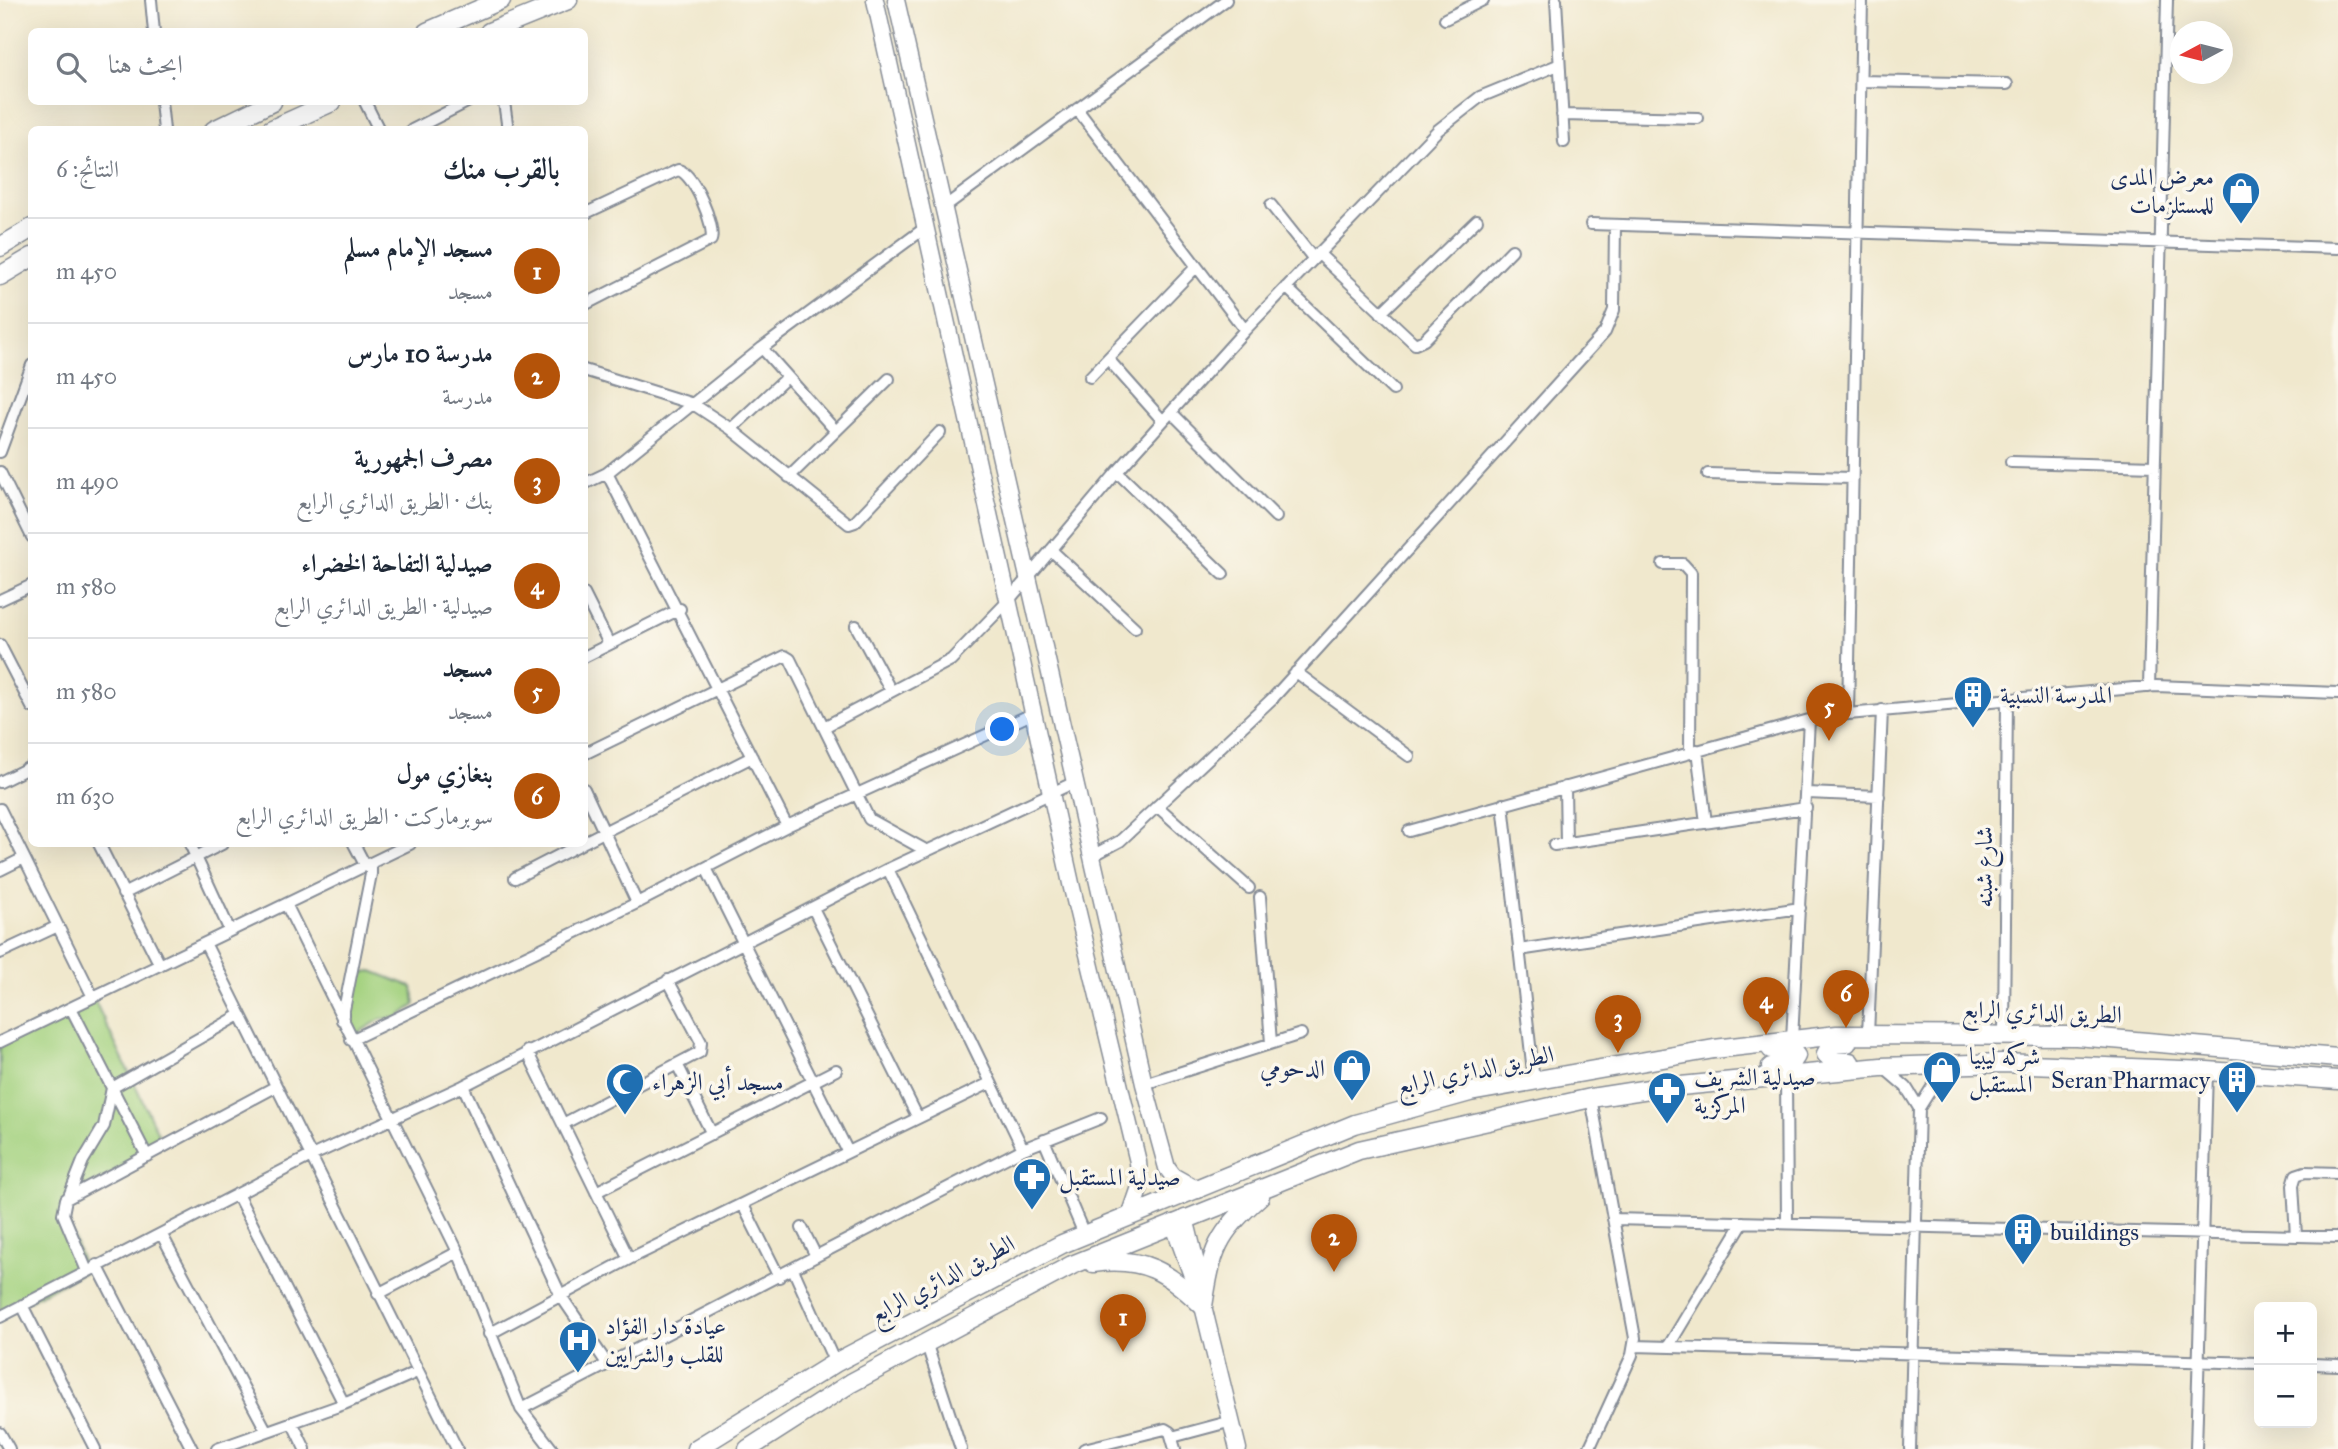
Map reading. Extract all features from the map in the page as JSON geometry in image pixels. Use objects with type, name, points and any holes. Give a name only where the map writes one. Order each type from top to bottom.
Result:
[{"type":"main road","points":[[498,28],[568,0]]},
{"type":"main road","points":[[875,0],[1051,791],[1138,1162],[1140,1186],[1130,1216]]},
{"type":"main road","points":[[896,0],[1144,1084],[1167,1168],[1173,1176],[1198,1190]]},
{"type":"main road","points":[[436,28],[495,1]]},
{"type":"main road","points":[[222,126],[266,105]]},
{"type":"main road","points":[[279,126],[325,105]]},
{"type":"main road","points":[[0,247],[28,230]]},
{"type":"main road","points":[[0,276],[28,259]]},
{"type":"main road","points":[[1928,1065],[1907,1057],[1835,1062],[1827,1058],[1826,1050],[1837,1043],[1910,1044],[1940,1034]]},
{"type":"main road","name":"الطريق الدائري الرابع","points":[[696,1449],[835,1363],[1002,1273],[1084,1234],[1387,1113],[1470,1091],[1720,1048],[1791,1039],[1868,1035],[2076,1035],[2338,1058]]},
{"type":"main road","points":[[1670,1086],[1704,1071],[1790,1065],[1796,1056],[1789,1048],[1736,1054],[1720,1048]]},
{"type":"main road","name":"الطريق الدائري الرابع","points":[[748,1449],[850,1383],[1072,1265],[1359,1150],[1591,1098],[1670,1086],[1881,1067],[1955,1063],[2207,1071],[2338,1080]]},
{"type":"main road","points":[[1203,1306],[1209,1270],[1219,1239],[1231,1222],[1269,1188]]},
{"type":"main road","points":[[1179,1220],[1238,1449]]},
{"type":"main road","points":[[1072,1265],[1118,1260],[1142,1263],[1164,1273],[1203,1306]]},
{"type":"street","points":[[151,0],[154,28]]},
{"type":"street","points":[[944,208],[1226,0]]},
{"type":"street","points":[[1445,19],[1483,0]]},
{"type":"street","points":[[1556,0],[1564,142]]},
{"type":"street","points":[[1848,714],[1862,0]]},
{"type":"street","points":[[2149,687],[2167,0]]},
{"type":"street","points":[[824,727],[951,660],[1009,600],[1117,472],[1245,330],[1437,130],[1464,107],[1498,88],[1558,65]]},
{"type":"street","points":[[1861,81],[2007,84]]},
{"type":"street","points":[[161,105],[164,126]]},
{"type":"street","points":[[366,105],[377,126]]},
{"type":"street","points":[[420,126],[461,105]]},
{"type":"street","points":[[504,105],[507,126]]},
{"type":"street","points":[[1077,109],[1245,330]]},
{"type":"street","points":[[1562,115],[1698,118]]},
{"type":"street","points":[[588,212],[678,170],[684,171],[714,227],[711,240],[588,303]]},
{"type":"street","points":[[1271,205],[1316,256],[1410,342],[1420,343],[1512,250]]},
{"type":"street","points":[[1381,313],[1477,220]]},
{"type":"street","points":[[1591,224],[2338,248]]},
{"type":"street","points":[[1092,856],[1120,841],[1253,718],[1605,332],[1614,310],[1615,225]]},
{"type":"street","points":[[588,482],[607,473],[762,348],[925,228]]},
{"type":"street","points":[[1090,377],[1196,267]]},
{"type":"street","points":[[1286,287],[1393,390]]},
{"type":"street","points":[[762,348],[835,430]]},
{"type":"street","points":[[1108,359],[1163,421]]},
{"type":"street","points":[[588,371],[693,404],[731,429],[849,524],[855,522],[940,432]]},
{"type":"street","points":[[0,452],[28,377]]},
{"type":"street","points":[[731,429],[786,378]]},
{"type":"street","points":[[789,477],[889,379]]},
{"type":"street","points":[[1171,412],[1276,517]]},
{"type":"street","points":[[2011,462],[2155,466]]},
{"type":"street","points":[[0,472],[28,529]]},
{"type":"street","points":[[1117,472],[1223,574]]},
{"type":"street","points":[[607,473],[680,610],[716,688],[788,825]]},
{"type":"street","points":[[1708,474],[1852,478]]},
{"type":"street","points":[[1051,551],[1135,628]]},
{"type":"street","points":[[1663,564],[1683,564],[1691,573],[1694,751],[1706,823]]},
{"type":"street","points":[[0,600],[28,587]]},
{"type":"street","points":[[588,602],[609,644]]},
{"type":"street","points":[[588,655],[680,610]]},
{"type":"street","points":[[856,626],[891,691]]},
{"type":"street","points":[[0,645],[28,700]]},
{"type":"street","points":[[588,752],[785,656],[790,659],[873,824],[927,851]]},
{"type":"street","points":[[1296,672],[1409,756]]},
{"type":"street","points":[[19,683],[28,679]]},
{"type":"street","points":[[1409,831],[1809,720],[1848,714],[2149,687],[2338,693]]},
{"type":"street","name":"شارع شبنه","points":[[2004,1035],[2007,699]]},
{"type":"street","points":[[1868,1035],[1882,710]]},
{"type":"street","points":[[351,1040],[637,903],[788,825],[1034,713]]},
{"type":"street","points":[[1791,1039],[1807,793],[1809,720]]},
{"type":"street","points":[[588,840],[752,757]]},
{"type":"street","points":[[0,782],[28,768]]},
{"type":"street","points":[[0,1317],[92,1268],[162,1236],[309,1157],[464,1086],[527,1051],[888,869],[1075,782]]},
{"type":"street","points":[[1565,787],[1560,844],[1806,808]]},
{"type":"street","points":[[1807,793],[1879,796]]},
{"type":"street","points":[[588,798],[637,903]]},
{"type":"street","points":[[1503,804],[1534,1081]]},
{"type":"street","points":[[1157,806],[1250,888]]},
{"type":"street","points":[[0,809],[93,997]]},
{"type":"street","points":[[100,847],[160,965]]},
{"type":"street","points":[[192,847],[230,931]]},
{"type":"street","points":[[124,894],[216,847]]},
{"type":"street","points":[[342,1020],[371,874],[371,867],[364,863],[356,847]]},
{"type":"street","points":[[0,1042],[286,904],[364,863],[403,847]]},
{"type":"street","points":[[515,878],[575,847]]},
{"type":"street","points":[[0,870],[24,858]]},
{"type":"street","points":[[706,868],[811,1083],[848,1150]]},
{"type":"street","points":[[888,869],[1023,1149]]},
{"type":"street","points":[[1260,897],[1271,1043]]},
{"type":"street","points":[[286,904],[458,1252],[520,1409],[552,1449]]},
{"type":"street","points":[[813,908],[917,1116]]},
{"type":"street","points":[[1519,950],[1800,908]]},
{"type":"street","points":[[0,953],[58,926]]},
{"type":"street","points":[[205,943],[452,1447]]},
{"type":"street","points":[[563,1124],[700,1052],[702,1047],[668,980]]},
{"type":"street","points":[[71,1008],[147,1156]]},
{"type":"street","points":[[192,1449],[63,1214],[63,1203],[104,1126],[113,1088],[240,1015]]},
{"type":"street","points":[[1144,1084],[1301,1034]]},
{"type":"street","points":[[527,1051],[629,1259]]},
{"type":"street","points":[[1910,1449],[1919,1108],[1931,1089],[1955,1063]]},
{"type":"street","points":[[677,1064],[712,1134]]},
{"type":"street","points":[[1881,1067],[1898,1078],[1919,1108]]},
{"type":"street","points":[[596,1192],[836,1070]]},
{"type":"street","points":[[2196,1449],[2207,1071]]},
{"type":"street","points":[[1786,1075],[1787,1223]]},
{"type":"street","points":[[489,1334],[629,1259],[743,1205],[917,1116],[990,1083]]},
{"type":"street","points":[[464,1086],[561,1296],[608,1365]]},
{"type":"street","points":[[69,1196],[275,1087]]},
{"type":"street","points":[[1589,1449],[1634,1346],[1591,1098]]},
{"type":"street","points":[[520,1409],[1023,1149],[1101,1118]]},
{"type":"street","points":[[1044,1140],[1084,1234]]},
{"type":"street","points":[[2296,1236],[2293,1185],[2296,1175],[2305,1172],[2338,1173]]},
{"type":"street","points":[[237,1194],[344,1404]]},
{"type":"street","points":[[743,1205],[779,1277]]},
{"type":"street","points":[[1613,1219],[2338,1237]]},
{"type":"street","points":[[1668,1347],[1743,1222]]},
{"type":"street","points":[[802,1228],[816,1256]]},
{"type":"street","points":[[162,1236],[266,1430]]},
{"type":"street","points":[[378,1293],[458,1252]]},
{"type":"street","points":[[793,1269],[835,1363]]},
{"type":"street","points":[[22,1305],[95,1449]]},
{"type":"street","points":[[926,1342],[961,1449]]},
{"type":"street","points":[[1634,1346],[2254,1363]]},
{"type":"street","points":[[2317,1364],[2338,1365]]},
{"type":"street","points":[[217,1449],[344,1404],[417,1372]]},
{"type":"street","points":[[1172,1437],[1232,1421]]},
{"type":"street","points":[[292,1422],[305,1449]]},
{"type":"street","points":[[1084,1449],[1162,1430],[1170,1432],[1175,1449]]},
{"type":"street","points":[[0,1433],[9,1449]]},
{"type":"green space","points":[[372,971],[413,987],[415,1005],[397,1018],[381,1019],[355,1035],[346,1014],[346,999],[354,980],[365,972]]},
{"type":"green space","points":[[93,997],[163,1144],[62,1203],[85,1271],[0,1316],[0,1042]]},
{"type":"place","name":"معرض المدى للمستلزمات","points":[[2241,225]]},
{"type":"place","name":"المدرسة النسبية","points":[[1973,729]]},
{"type":"place","name":"مسجد","points":[[1829,741]]},
{"type":"place","name":"بنغازي مول","points":[[1846,1028]]},
{"type":"place","name":"صيدلية التفاحة الخضراء","points":[[1766,1035]]},
{"type":"place","name":"مصرف الجمهورية","points":[[1618,1053]]},
{"type":"place","name":"الدحومي","points":[[1352,1102]]},
{"type":"place","name":"شركه ليبيا المستقبل","points":[[1942,1104]]},
{"type":"place","name":"Seran Pharmacy","points":[[2237,1114]]},
{"type":"place","name":"مسجد أبي الزهراء","points":[[625,1116]]},
{"type":"place","name":"صيدلية الشريف المركزية","points":[[1667,1125]]},
{"type":"place","name":"صيدلية المستقبل","points":[[1032,1211]]},
{"type":"place","name":"buildings","points":[[2023,1266]]},
{"type":"place","name":"مدرسة 10 مارس","points":[[1334,1272]]},
{"type":"place","name":"مسجد الإمام مسلم","points":[[1123,1352]]},
{"type":"place","name":"عيادة دار الفؤاد للقلب والشرايين","points":[[578,1374]]}]
